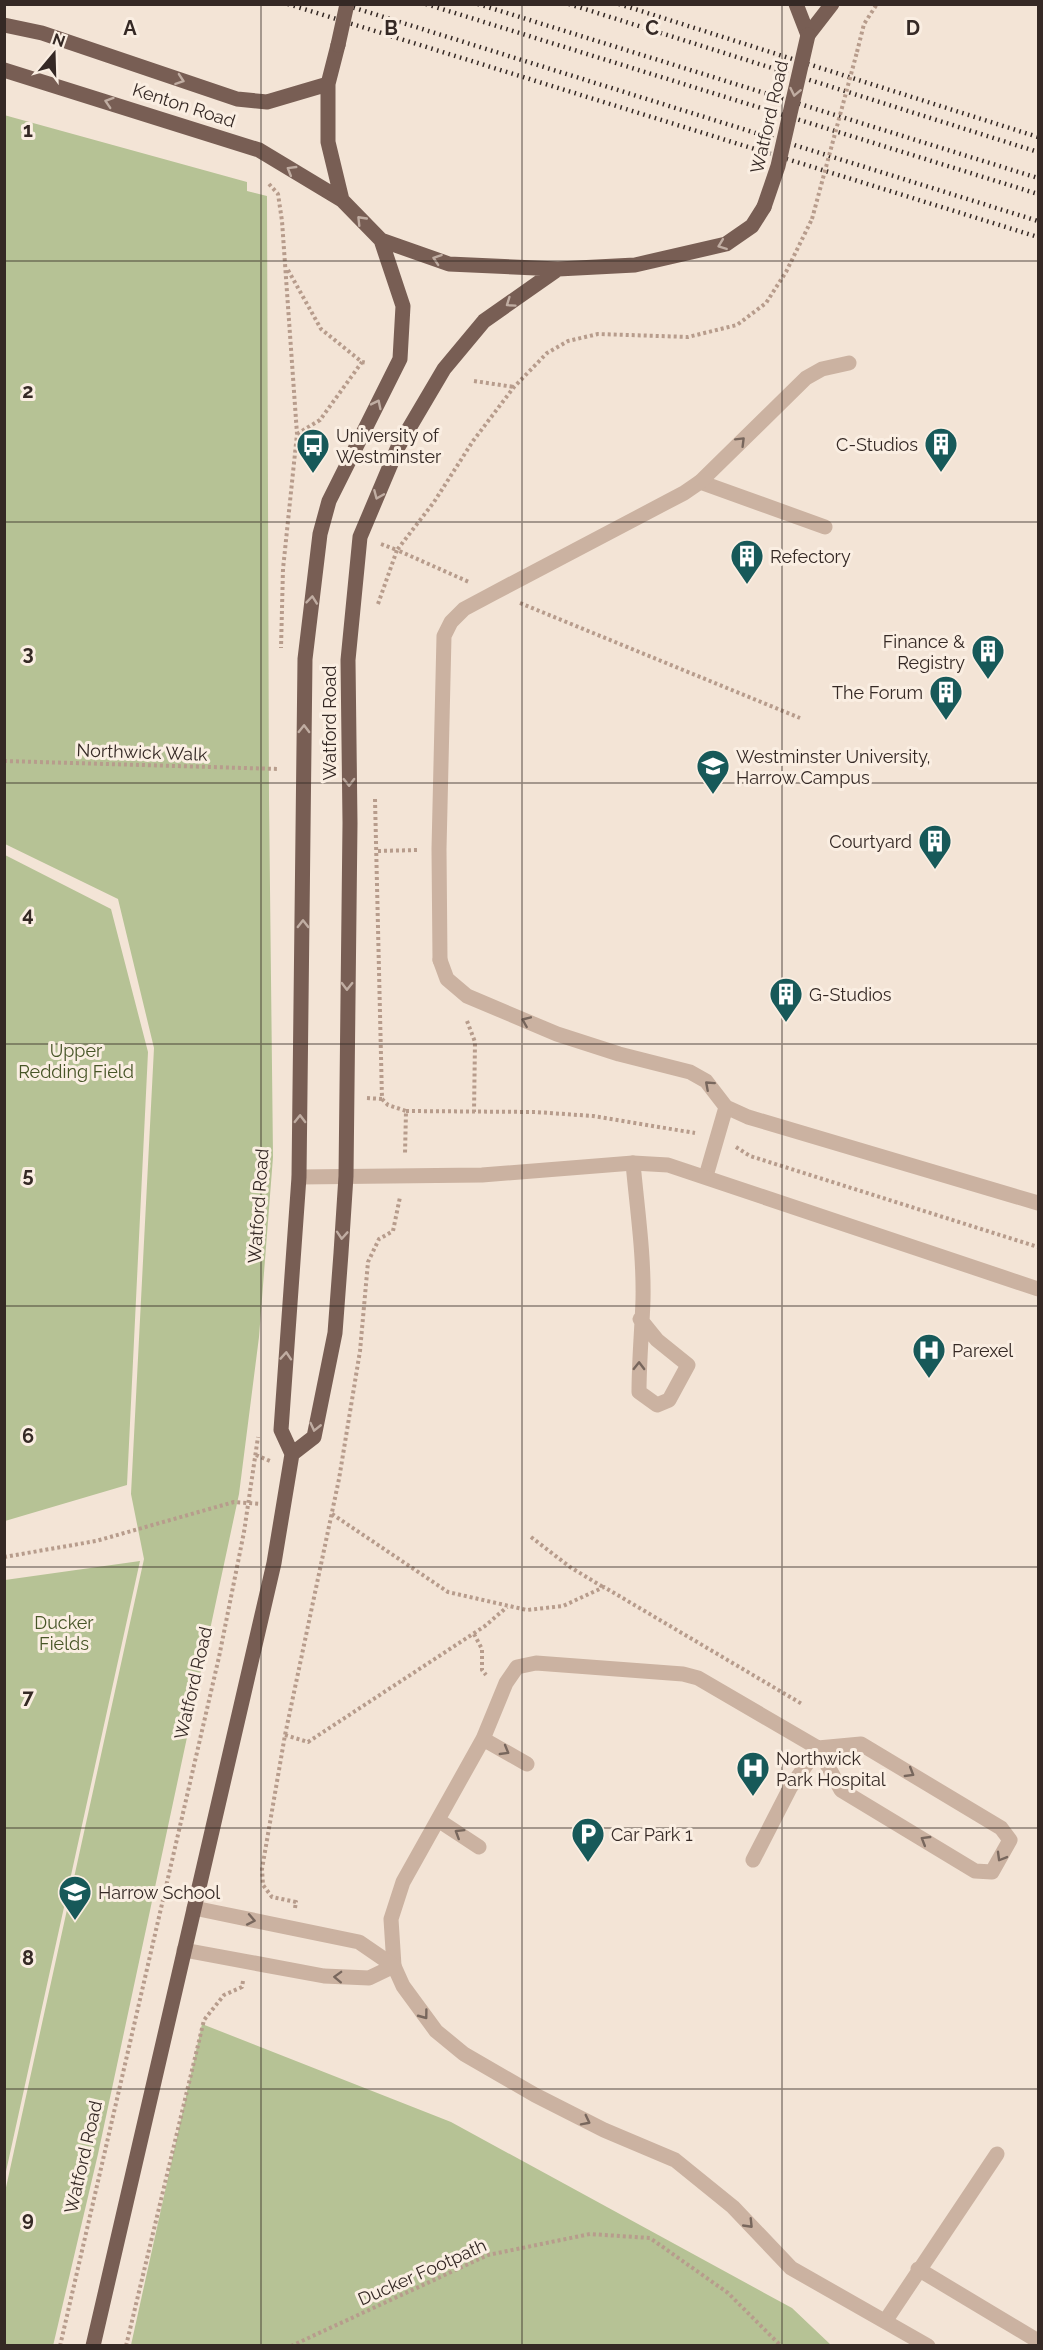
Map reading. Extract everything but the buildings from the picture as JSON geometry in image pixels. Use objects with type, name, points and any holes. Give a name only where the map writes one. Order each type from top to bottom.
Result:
[{"type":"main road","points":[[342,200],[328,142],[328,84],[347,4]]},
{"type":"main road","points":[[796,4],[808,35]]},
{"type":"main road","points":[[808,35],[832,4]]},
{"type":"main road","name":"Kenton Road","points":[[4,25],[42,33],[237,99],[267,102],[328,84]]},
{"type":"main road","name":"Watford Road","points":[[381,240],[449,264],[558,269],[635,265],[726,244],[752,226],[764,207],[778,166],[808,35]]},
{"type":"main road","name":"Kenton Road","points":[[4,70],[259,150],[342,200],[381,240]]},
{"type":"main road","name":"Watford Road","points":[[93,2346],[274,1563],[285,1506],[292,1454],[281,1430],[299,1178],[305,659],[320,534],[329,501],[400,359],[403,306],[381,240]]},
{"type":"main road","name":"Watford Road","points":[[292,1454],[314,1437],[335,1333],[346,1176],[348,660],[360,537],[398,447],[444,369],[484,321],[558,269]]},
{"type":"street","points":[[849,363],[822,369],[806,378],[700,482],[684,493],[464,609],[451,622],[444,636],[439,849],[440,960],[447,979],[467,996],[557,1034],[619,1054],[690,1072],[706,1081],[726,1107],[748,1117],[1038,1203]]},
{"type":"street","points":[[700,482],[825,527]]},
{"type":"street","points":[[706,1176],[726,1107]]},
{"type":"street","points":[[299,1178],[522,1174],[633,1163],[668,1165],[1038,1289]]},
{"type":"street","points":[[633,1163],[643,1302],[640,1319],[639,1392],[657,1405],[669,1400],[688,1365],[657,1340],[640,1319]]},
{"type":"street","points":[[753,1860],[790,1788],[818,1748],[861,1744],[1001,1828],[1010,1840],[992,1872],[975,1871],[841,1790],[818,1748],[698,1678],[683,1674],[536,1663],[516,1667],[501,1694],[483,1739],[403,1882],[391,1919],[394,1966],[403,1986],[436,2031],[464,2054],[535,2095],[604,2130],[675,2160],[732,2207],[791,2268],[886,2320],[928,2346]]},
{"type":"street","points":[[483,1739],[527,1764]]},
{"type":"street","points":[[438,1820],[479,1846]]},
{"type":"street","points":[[194,1908],[359,1942],[394,1966]]},
{"type":"street","points":[[184,1950],[324,1976],[369,1978],[394,1966]]},
{"type":"street","points":[[886,2320],[918,2269],[998,2154]]},
{"type":"street","points":[[918,2269],[1038,2341]]},
{"type":"path","points":[[398,545],[434,502],[473,441],[514,387],[548,353],[568,341],[598,334],[687,337],[737,325],[766,303],[786,272],[813,219],[864,24],[877,4]]},
{"type":"path","points":[[264,178],[278,194],[287,267],[297,434],[291,471]]},
{"type":"path","points":[[287,267],[321,329],[364,363],[320,420],[297,434]]},
{"type":"path","points":[[474,381],[514,387]]},
{"type":"path","points":[[375,612],[397,550],[494,593],[800,718]]},
{"type":"path","name":"Northwick Walk","points":[[4,761],[279,769]]},
{"type":"path","points":[[375,794],[382,1099],[388,1105],[406,1111],[593,1116],[698,1134]]},
{"type":"path","points":[[378,851],[439,849]]},
{"type":"path","points":[[467,996],[462,1014],[471,1028],[475,1042],[474,1112]]},
{"type":"path","points":[[295,1911],[297,1902],[272,1897],[263,1885],[262,1869],[285,1735],[332,1514],[360,1351],[368,1262],[379,1239],[393,1231],[404,1176],[406,1111]]},
{"type":"path","points":[[731,1144],[750,1156],[1038,1247]]},
{"type":"path","name":"Watford Road","points":[[60,2346],[219,1657],[248,1502],[258,1432]]},
{"type":"path","points":[[4,1557],[96,1541],[234,1502],[285,1506]]},
{"type":"path","points":[[332,1514],[448,1592],[527,1610],[563,1606],[604,1587]]},
{"type":"path","points":[[531,1537],[570,1567],[802,1704]]},
{"type":"path","points":[[285,1735],[308,1742],[474,1634],[508,1606]]},
{"type":"path","points":[[474,1634],[482,1649],[482,1670],[501,1694]]},
{"type":"path","points":[[126,2346],[204,2020],[224,1995],[242,1987],[243,1980]]},
{"type":"path","name":"Ducker Footpath","points":[[291,2346],[488,2255],[590,2234],[650,2238],[728,2293],[782,2346]]},
{"type":"green space","points":[[4,115],[247,182],[247,191],[267,196],[273,1157],[259,1337],[239,1494],[98,2154],[53,2346],[5,2345],[5,2192],[144,1559],[131,1494],[154,1048],[118,899],[5,844]]},
{"type":"green space","name":"Upper Redding Field","points":[[5,855],[111,909],[148,1052],[127,1485],[5,1521]]},
{"type":"green space","name":"Ducker Fields","points":[[140,1561],[5,2176],[5,1580]]},
{"type":"green space","points":[[202,2024],[451,2122],[792,2308],[831,2345],[131,2345]]},
{"type":"railway","points":[[288,4],[1038,237]]},
{"type":"railway","points":[[342,4],[1038,221]]},
{"type":"railway","points":[[426,4],[1038,194]]},
{"type":"railway","points":[[478,4],[1038,178]]},
{"type":"railway","points":[[569,4],[1038,152]]},
{"type":"railway","points":[[619,4],[1038,137]]},
{"type":"place","name":"C-Studios","points":[[941,473]]},
{"type":"place","name":"University of Westminster","points":[[313,474]]},
{"type":"place","name":"Refectory","points":[[747,585]]},
{"type":"place","name":"Finance & Registry","points":[[988,680]]},
{"type":"place","name":"The Forum","points":[[946,721]]},
{"type":"place","name":"Westminster University, Harrow Campus","points":[[713,795]]},
{"type":"place","name":"Courtyard","points":[[935,870]]},
{"type":"place","name":"G-Studios","points":[[786,1023]]},
{"type":"place","name":"Parexel","points":[[929,1379]]},
{"type":"place","name":"Northwick Park Hospital","points":[[753,1797]]},
{"type":"place","name":"Car Park 1","points":[[588,1863]]},
{"type":"place","name":"Harrow School","points":[[75,1921]]}]
